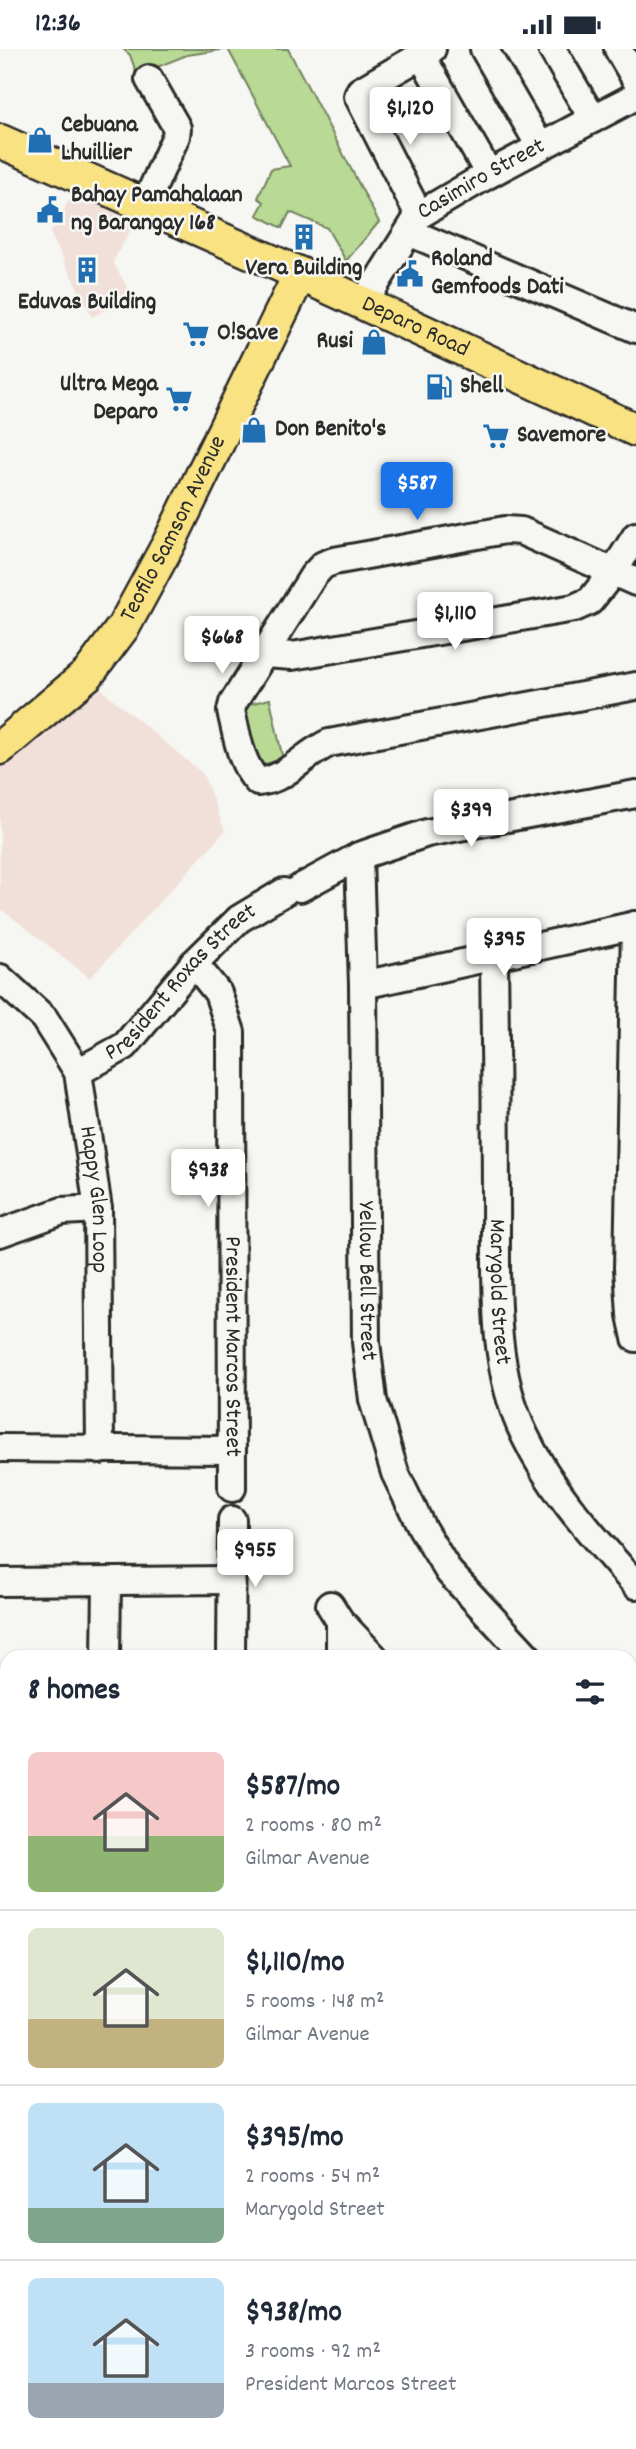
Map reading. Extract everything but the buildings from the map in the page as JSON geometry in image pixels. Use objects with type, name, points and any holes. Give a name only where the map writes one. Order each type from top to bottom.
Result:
[{"type":"main road","name":"Deparo Road","points":[[0,141],[300,274],[636,430]]},
{"type":"main road","name":"Teofilo Samson Avenue","points":[[0,748],[88,674],[124,626],[169,543],[300,274]]},
{"type":"street","points":[[484,49],[540,146]]},
{"type":"street","points":[[552,49],[593,119]]},
{"type":"street","points":[[618,49],[636,80]]},
{"type":"street","points":[[489,174],[427,52],[360,90],[359,100],[414,224],[636,329]]},
{"type":"street","points":[[145,205],[176,136],[177,128],[149,79]]},
{"type":"street","name":"Casimiro Street","points":[[363,304],[414,224],[489,174],[636,96]]},
{"type":"street","points":[[624,577],[521,531],[505,530],[334,561],[323,565],[313,576],[230,711],[245,765],[258,782],[273,781],[329,743],[636,686]]},
{"type":"street","points":[[265,654],[292,656],[574,608],[590,601],[624,577],[636,536]]},
{"type":"street","name":"President Roxas Street","points":[[78,1072],[125,1046],[194,963],[239,919],[359,856],[428,833],[636,794]]},
{"type":"street","name":"Yellow Bell Street","points":[[359,856],[363,985],[366,1342],[373,1399],[395,1472],[422,1528],[449,1572],[521,1650]]},
{"type":"street","points":[[363,985],[636,925],[628,1268],[631,1315],[636,1338]]},
{"type":"street","name":"Marygold Street","points":[[494,956],[497,1319],[507,1389],[524,1435],[547,1477],[570,1509],[636,1585]]},
{"type":"street","name":"President Marcos Street","points":[[194,963],[218,993],[231,1032],[232,1488]]},
{"type":"street","name":"Happy Glen Loop","points":[[0,978],[44,1018],[78,1072],[97,1187],[100,1450]]},
{"type":"street","points":[[0,1233],[62,1210],[98,1209]]},
{"type":"street","points":[[0,1448],[232,1450]]},
{"type":"street","points":[[231,1650],[232,1520]]},
{"type":"street","points":[[0,1582],[231,1580]]},
{"type":"street","points":[[106,1650],[107,1582]]},
{"type":"street","points":[[339,1650],[335,1613],[368,1650]]},
{"type":"shaded area","points":[[77,187],[138,216],[113,262],[132,296],[92,317],[50,233]]},
{"type":"shaded area","points":[[96,685],[203,774],[225,831],[90,978],[0,908],[0,765]]},
{"type":"green space","points":[[123,49],[227,49],[187,55],[137,75],[130,55]]},
{"type":"green space","points":[[228,49],[288,49],[379,222],[346,261],[327,228],[290,212],[282,228],[257,215],[264,202],[258,198],[271,169],[290,166]]},
{"type":"green space","points":[[270,699],[283,760],[250,767],[236,707]]},
{"type":"place","name":"Cebuana Lhuillier","points":[[40,140]]},
{"type":"place","name":"Bahay Pamahalaan ng Barangay 168","points":[[50,210]]},
{"type":"place","name":"Vera Building","points":[[304,237]]},
{"type":"place","name":"Eduvas Building","points":[[87,270]]},
{"type":"place","name":"Roland Gemfoods Dati","points":[[410,274]]},
{"type":"place","name":"O!Save","points":[[196,334]]},
{"type":"place","name":"Rusi","points":[[374,342]]},
{"type":"place","name":"Shell","points":[[439,387]]},
{"type":"place","name":"Ultra Mega Deparo","points":[[179,399]]},
{"type":"place","name":"Don Benito's","points":[[254,430]]},
{"type":"place","name":"Savemore","points":[[496,436]]}]
